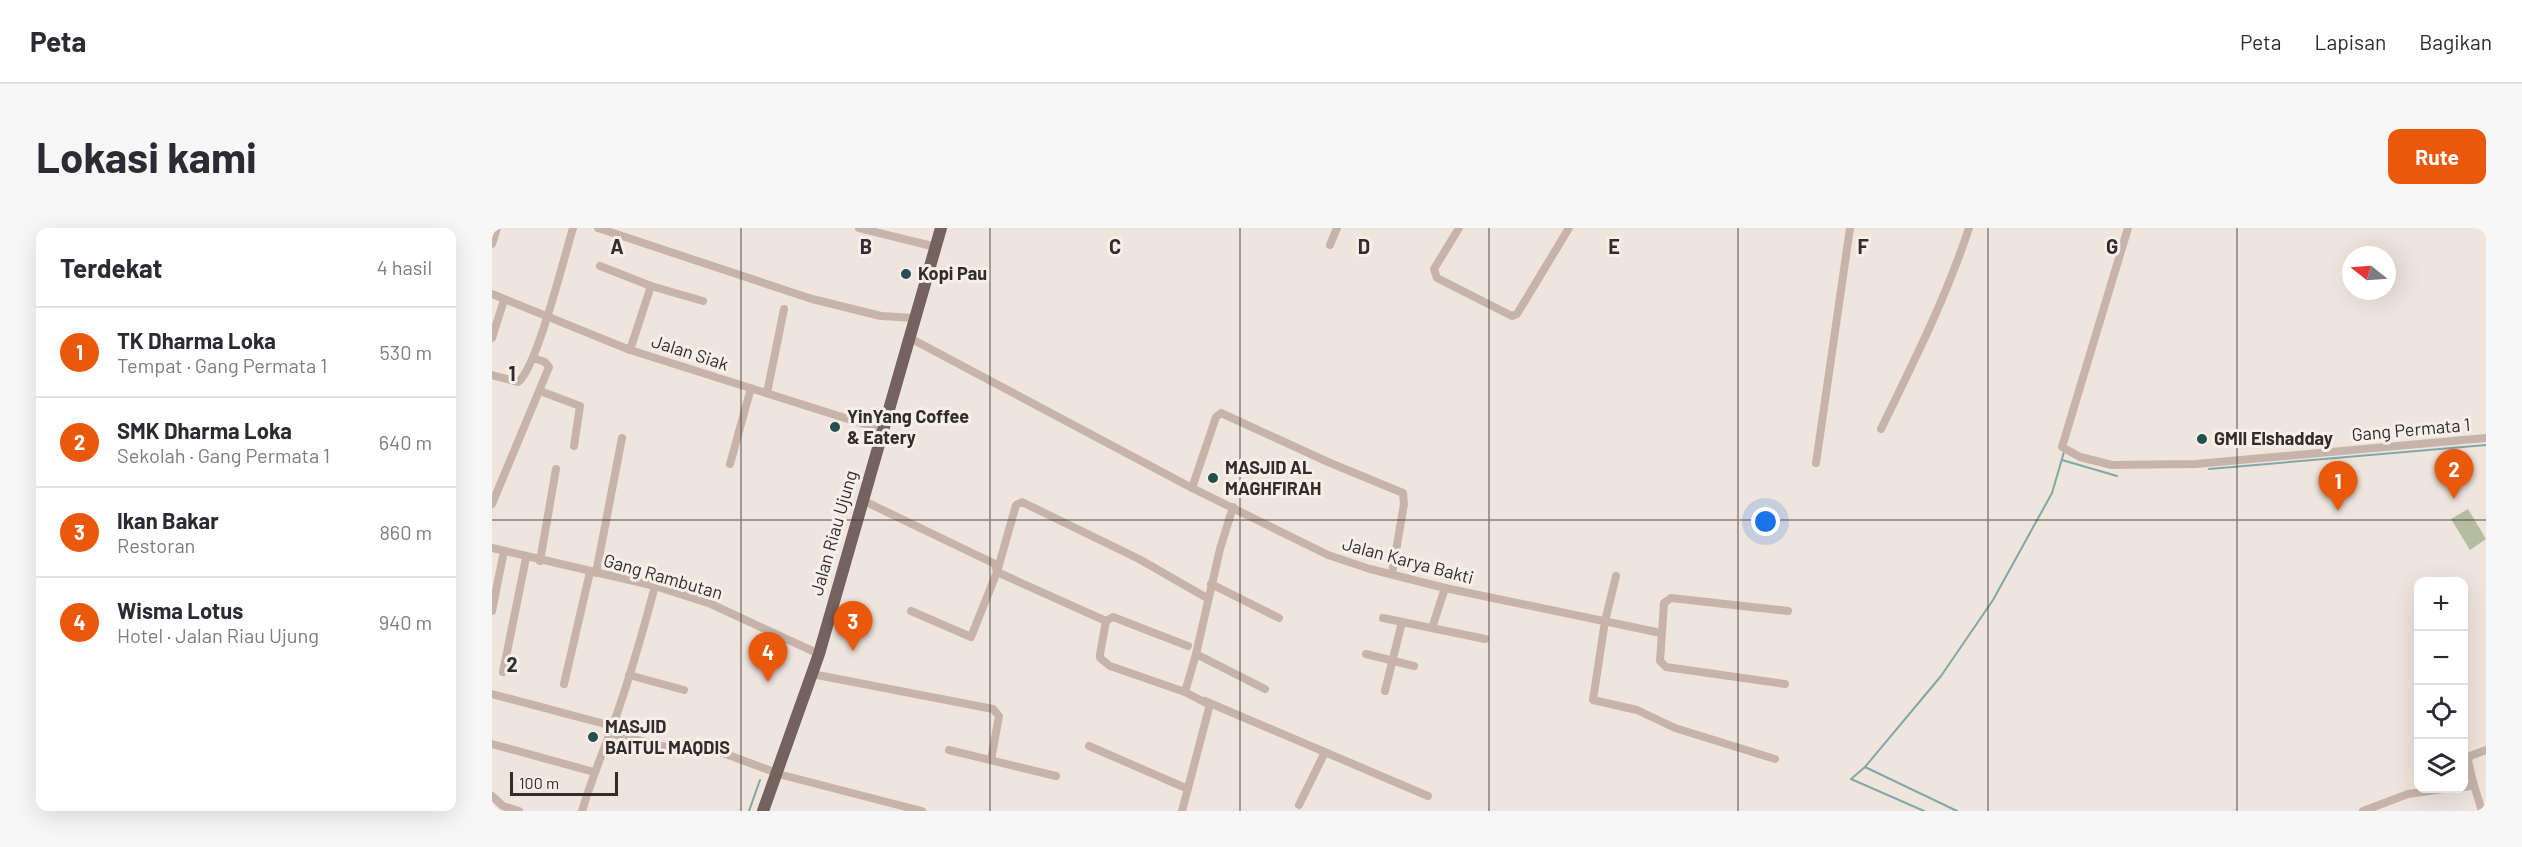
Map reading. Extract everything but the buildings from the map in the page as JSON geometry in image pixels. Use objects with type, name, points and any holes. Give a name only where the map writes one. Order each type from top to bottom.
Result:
[{"type":"main road","name":"Jalan Riau Ujung","points":[[763,811],[819,654],[940,228]]},
{"type":"street","points":[[492,244],[497,228]]},
{"type":"street","points":[[492,375],[518,382],[523,377],[533,358],[547,317],[573,228]]},
{"type":"street","points":[[598,228],[812,299],[881,316],[914,318]]},
{"type":"street","points":[[859,228],[936,247]]},
{"type":"street","points":[[1330,245],[1337,228]]},
{"type":"street","points":[[1459,228],[1434,269],[1437,278],[1512,316],[1517,314],[1569,228]]},
{"type":"street","points":[[1816,464],[1850,228]]},
{"type":"street","points":[[1881,429],[1926,339],[1953,276],[1969,228]]},
{"type":"street","name":"Gang Permata 1","points":[[2128,228],[2065,449],[2080,457],[2112,465],[2196,464],[2486,438]]},
{"type":"street","points":[[600,266],[651,286],[703,301]]},
{"type":"street","points":[[630,350],[651,286]]},
{"type":"street","name":"Jalan Siak","points":[[492,294],[630,350],[884,430]]},
{"type":"street","points":[[492,338],[504,300]]},
{"type":"street","points":[[767,393],[784,309]]},
{"type":"street","name":"Jalan Karya Bakti","points":[[908,337],[1192,488],[1329,555],[1445,588],[1661,633]]},
{"type":"street","points":[[492,504],[549,367],[545,362],[533,358]]},
{"type":"street","points":[[730,464],[751,388]]},
{"type":"street","points":[[540,391],[580,406],[574,446]]},
{"type":"street","points":[[1192,488],[1216,417],[1221,413],[1403,493],[1404,504],[1392,574]]},
{"type":"street","points":[[564,684],[593,573],[622,438]]},
{"type":"street","points":[[540,561],[556,469]]},
{"type":"street","points":[[862,500],[993,561],[997,572],[1107,620]]},
{"type":"street","points":[[911,611],[971,637],[997,572],[1016,504],[1022,502],[1097,537],[1207,598]]},
{"type":"street","points":[[1185,692],[1196,654],[1207,598],[1233,507]]},
{"type":"street","name":"Gang Rambutan","points":[[492,548],[526,558],[655,586],[729,611],[819,654]]},
{"type":"street","points":[[492,610],[504,551]]},
{"type":"street","points":[[503,672],[526,558]]},
{"type":"street","points":[[1616,576],[1605,621],[1593,700],[1637,710],[1675,728],[1775,759]]},
{"type":"street","points":[[1211,584],[1280,618]]},
{"type":"street","points":[[582,811],[629,675],[655,586]]},
{"type":"street","points":[[1432,628],[1445,588]]},
{"type":"street","points":[[1785,684],[1666,667],[1660,661],[1661,633],[1664,603],[1671,598],[1788,611]]},
{"type":"street","points":[[1107,620],[1113,617],[1188,646]]},
{"type":"street","points":[[1383,618],[1485,639]]},
{"type":"street","points":[[1107,620],[1100,654],[1105,663],[1185,692],[1207,704],[1428,796]]},
{"type":"street","points":[[1385,691],[1402,622]]},
{"type":"street","points":[[1196,654],[1264,689]]},
{"type":"street","points":[[1366,654],[1414,666]]},
{"type":"street","points":[[812,674],[993,709],[999,716],[991,760]]},
{"type":"street","points":[[629,675],[684,690]]},
{"type":"street","points":[[492,694],[605,724],[610,733],[670,747],[696,743],[777,772],[922,811]]},
{"type":"street","points":[[1182,811],[1207,704]]},
{"type":"street","points":[[492,744],[594,772]]},
{"type":"street","points":[[1089,746],[1188,789]]},
{"type":"street","points":[[949,750],[1056,776]]},
{"type":"street","points":[[2482,811],[2473,782],[2469,758],[2472,754],[2486,750]]},
{"type":"street","points":[[1299,805],[1325,752]]},
{"type":"street","points":[[2468,786],[2473,782]]},
{"type":"street","points":[[2363,811],[2417,793]]},
{"type":"street","points":[[492,796],[503,806],[519,811]]},
{"type":"green space","points":[[2468,509],[2486,539],[2470,550],[2451,519]]},
{"type":"waterway","points":[[2209,469],[2486,445]]},
{"type":"waterway","points":[[1924,811],[1851,779],[1865,767],[1941,676],[1993,600],[2052,493],[2064,452]]},
{"type":"waterway","points":[[2062,460],[2117,476]]},
{"type":"waterway","points":[[1865,767],[1957,811]]},
{"type":"waterway","points":[[749,811],[760,780]]},
{"type":"place","name":"Kopi Pau","points":[[906,274]]},
{"type":"place","name":"YinYang Coffee & Eatery","points":[[835,427]]},
{"type":"place","name":"GMII Elshadday","points":[[2202,439]]},
{"type":"place","name":"MASJID AL MAGHFIRAH","points":[[1213,478]]},
{"type":"place","name":"SMK Dharma Loka","points":[[2454,499]]},
{"type":"place","name":"TK Dharma Loka","points":[[2338,511]]},
{"type":"place","name":"Ikan Bakar","points":[[853,651]]},
{"type":"place","name":"Wisma Lotus","points":[[768,682]]},
{"type":"place","name":"MASJID BAITUL MAQDIS","points":[[593,737]]}]
